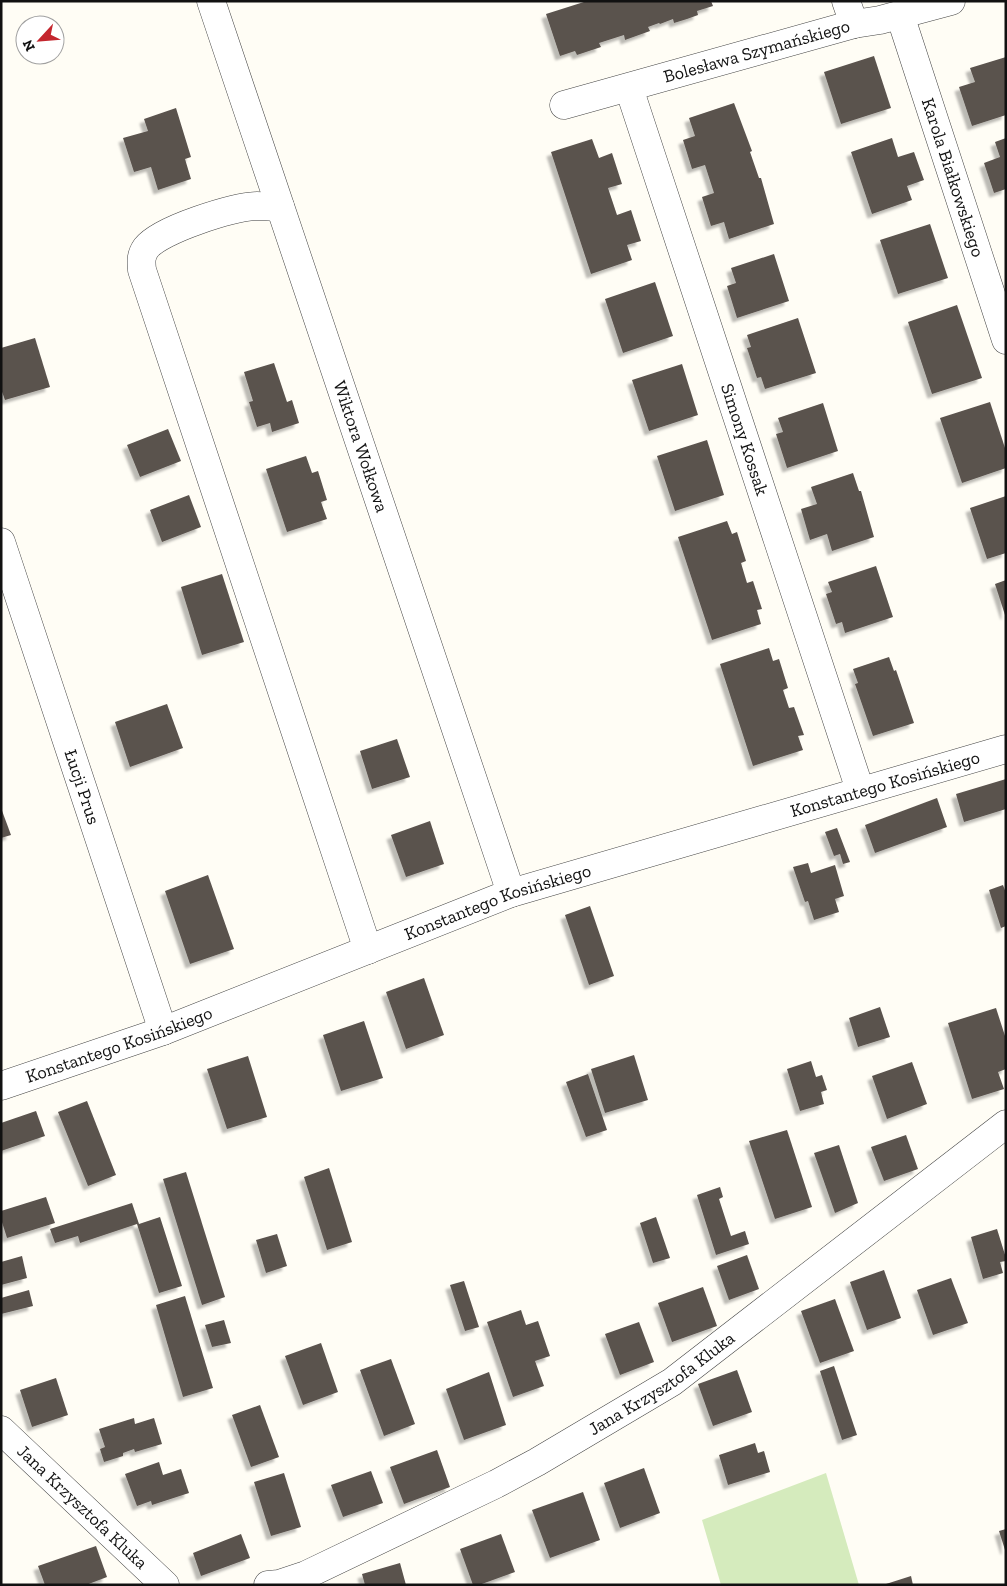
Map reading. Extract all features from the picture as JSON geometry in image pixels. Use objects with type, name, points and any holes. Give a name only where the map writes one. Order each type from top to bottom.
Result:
[{"type":"street","name":"Wiktora Wołkowa","points":[[211,1],[511,893]]},
{"type":"street","name":"Bolesława Szymańskiego","points":[[564,105],[628,88],[850,13],[900,15],[952,1]]},
{"type":"street","name":"Karola Białkowskiego","points":[[900,15],[1006,340]]},
{"type":"street","name":"Simony Kossak","points":[[628,88],[860,790]]},
{"type":"street","points":[[280,207],[257,206],[236,209],[170,230],[155,238],[145,249],[140,259],[142,270],[368,950]]},
{"type":"street","name":"Łucji Prus","points":[[1,542],[163,1031]]},
{"type":"street","name":"Konstantego Kosińskiego","points":[[1,1086],[163,1031],[511,893],[1006,749]]},
{"type":"street","name":"Jana Krzysztofa Kluka","points":[[276,1584],[331,1563],[496,1484],[537,1462],[672,1382],[1006,1124]]},
{"type":"street","name":"Jana Krzysztofa Kluka","points":[[1,1430],[165,1585]]},
{"type":"green space","points":[[826,1473],[859,1585],[721,1585],[702,1520]]},
{"type":"building","points":[[587,1],[711,1],[713,6],[697,11],[698,15],[687,19],[674,23],[673,19],[648,27],[650,31],[625,40],[624,35],[599,43],[601,47],[577,55],[575,51],[560,56],[546,14]]},
{"type":"building","points":[[874,56],[891,108],[841,124],[824,72]]},
{"type":"building","points":[[1006,57],[1006,115],[972,126],[959,87],[975,82],[970,68]]},
{"type":"building","points":[[734,103],[752,151],[750,152],[759,178],[761,178],[774,224],[729,239],[724,222],[711,226],[702,197],[714,193],[705,165],[692,169],[683,140],[695,136],[689,118]]},
{"type":"building","points":[[176,108],[191,157],[185,159],[191,179],[158,190],[151,167],[134,172],[123,138],[148,131],[144,119]]},
{"type":"building","points":[[892,138],[898,157],[914,152],[924,180],[907,186],[912,200],[872,214],[851,152]]},
{"type":"building","points":[[1006,138],[1006,189],[994,193],[984,163],[1000,157],[995,142]]},
{"type":"building","points":[[592,139],[599,158],[612,153],[622,184],[608,188],[617,215],[631,210],[641,241],[627,245],[632,260],[591,274],[551,152]]},
{"type":"building","points":[[930,224],[948,278],[898,294],[880,240]]},
{"type":"building","points":[[774,254],[789,301],[737,318],[727,286],[736,283],[731,268]]},
{"type":"building","points":[[655,282],[673,336],[623,353],[605,299]]},
{"type":"building","points":[[957,305],[982,378],[932,394],[908,322]]},
{"type":"building","points":[[798,318],[816,373],[765,389],[761,377],[757,378],[747,348],[751,347],[747,335]]},
{"type":"building","points":[[35,338],[50,387],[5,400],[1,389],[1,348]]},
{"type":"building","points":[[274,363],[287,402],[292,400],[299,423],[272,432],[270,423],[257,427],[249,402],[253,401],[244,372]]},
{"type":"building","points":[[682,364],[698,415],[649,431],[632,380]]},
{"type":"building","points":[[990,402],[1006,451],[1006,468],[962,483],[940,418]]},
{"type":"building","points":[[823,403],[838,451],[787,468],[776,434],[783,432],[778,418]]},
{"type":"building","points":[[168,429],[181,461],[140,477],[127,445]]},
{"type":"building","points":[[707,440],[724,495],[675,511],[657,456]]},
{"type":"building","points":[[306,456],[312,473],[318,471],[327,500],[321,502],[327,519],[287,532],[266,469]]},
{"type":"building","points":[[853,473],[859,491],[861,491],[874,537],[832,551],[827,534],[810,540],[801,509],[817,504],[811,487]]},
{"type":"building","points":[[189,495],[201,527],[162,542],[150,510]]},
{"type":"building","points":[[1006,496],[1006,553],[987,559],[970,508]]},
{"type":"building","points":[[727,521],[732,534],[737,532],[746,561],[741,563],[747,583],[753,581],[762,609],[757,610],[761,624],[712,640],[678,537]]},
{"type":"building","points":[[876,566],[893,617],[845,633],[842,622],[836,624],[826,594],[832,592],[828,582]]},
{"type":"building","points":[[222,574],[244,642],[202,655],[181,587]]},
{"type":"building","points":[[1006,580],[1006,615],[1005,615],[995,584]]},
{"type":"building","points":[[769,648],[773,661],[779,659],[788,688],[783,690],[789,708],[794,707],[804,735],[798,736],[803,750],[753,766],[720,664]]},
{"type":"building","points":[[889,657],[894,671],[896,670],[914,723],[873,736],[855,684],[858,683],[853,669]]},
{"type":"building","points":[[167,704],[183,748],[130,767],[115,722]]},
{"type":"building","points":[[397,739],[410,777],[372,789],[360,751]]},
{"type":"building","points":[[1006,779],[1006,809],[964,822],[956,794]]},
{"type":"building","points":[[937,798],[947,827],[875,853],[865,825]]},
{"type":"building","points":[[1,808],[11,835],[1,838]]},
{"type":"building","points":[[430,821],[444,864],[406,877],[391,835]]},
{"type":"building","points":[[837,828],[850,862],[843,864],[840,854],[834,856],[825,832]]},
{"type":"building","points":[[808,863],[811,873],[835,865],[844,896],[835,899],[839,912],[814,920],[808,901],[805,902],[793,867]]},
{"type":"building","points":[[208,875],[234,949],[190,964],[165,891]]},
{"type":"building","points":[[1003,885],[1006,893],[1006,926],[1001,928],[989,890]]},
{"type":"building","points":[[590,906],[614,976],[589,985],[565,915]]},
{"type":"building","points":[[424,978],[444,1035],[406,1049],[386,992]]},
{"type":"building","points":[[880,1007],[890,1037],[858,1047],[849,1018]]},
{"type":"building","points":[[996,1008],[1006,1039],[1006,1069],[998,1072],[1004,1089],[972,1099],[948,1023]]},
{"type":"building","points":[[364,1021],[383,1078],[341,1091],[323,1035]]},
{"type":"building","points":[[634,1055],[648,1100],[605,1113],[591,1069]]},
{"type":"building","points":[[248,1056],[267,1117],[227,1129],[207,1069]]},
{"type":"building","points":[[811,1061],[816,1077],[822,1075],[827,1090],[821,1092],[824,1104],[800,1111],[787,1069]]},
{"type":"building","points":[[912,1062],[927,1104],[887,1119],[872,1076]]},
{"type":"building","points":[[588,1074],[607,1130],[586,1137],[566,1082]]},
{"type":"building","points":[[87,1101],[116,1175],[88,1186],[58,1112]]},
{"type":"building","points":[[36,1111],[45,1136],[1,1151],[1,1123]]},
{"type":"building","points":[[787,1130],[812,1207],[775,1219],[749,1141]]},
{"type":"building","points":[[906,1135],[918,1169],[884,1181],[871,1147]]},
{"type":"building","points":[[839,1145],[858,1203],[835,1213],[814,1153]]},
{"type":"building","points":[[329,1168],[352,1242],[327,1250],[304,1177]]},
{"type":"building","points":[[186,1172],[225,1297],[202,1305],[163,1179]]},
{"type":"building","points":[[720,1187],[723,1197],[719,1199],[731,1236],[745,1231],[749,1244],[716,1255],[697,1195]]},
{"type":"building","points":[[46,1197],[55,1223],[7,1238],[1,1219],[1,1211]]},
{"type":"building","points":[[132,1203],[139,1224],[160,1217],[182,1286],[159,1293],[137,1224],[80,1243],[78,1236],[55,1243],[50,1229]]},
{"type":"building","points":[[656,1217],[670,1258],[653,1263],[640,1223]]},
{"type":"building","points":[[997,1229],[1006,1258],[1006,1261],[1000,1262],[1003,1273],[983,1279],[971,1237]]},
{"type":"building","points":[[277,1234],[287,1266],[266,1273],[256,1240]]},
{"type":"building","points":[[747,1255],[759,1289],[729,1300],[717,1266]]},
{"type":"building","points":[[22,1256],[27,1278],[1,1285],[1,1262]]},
{"type":"building","points":[[884,1270],[901,1318],[867,1330],[850,1282]]},
{"type":"building","points":[[951,1278],[968,1323],[933,1335],[917,1290]]},
{"type":"building","points":[[464,1281],[479,1327],[465,1331],[450,1285]]},
{"type":"building","points":[[703,1287],[717,1326],[672,1342],[658,1303]]},
{"type":"building","points":[[29,1290],[33,1306],[1,1314],[1,1298]]},
{"type":"building","points":[[185,1296],[213,1388],[183,1397],[156,1305]]},
{"type":"building","points":[[835,1299],[854,1351],[820,1363],[801,1311]]},
{"type":"building","points":[[521,1310],[526,1325],[538,1321],[550,1356],[535,1361],[544,1386],[513,1397],[487,1322]]},
{"type":"building","points":[[224,1320],[231,1343],[212,1347],[205,1325]]},
{"type":"building","points":[[639,1322],[654,1362],[620,1375],[605,1334]]},
{"type":"building","points":[[321,1343],[338,1392],[303,1405],[285,1356]]},
{"type":"building","points":[[391,1359],[415,1424],[384,1436],[360,1370]]},
{"type":"building","points":[[834,1366],[857,1435],[842,1440],[820,1371]]},
{"type":"building","points":[[737,1370],[752,1412],[713,1426],[698,1384]]},
{"type":"building","points":[[489,1372],[506,1425],[464,1440],[446,1389]]},
{"type":"building","points":[[56,1378],[68,1415],[32,1427],[20,1390]]},
{"type":"building","points":[[260,1405],[279,1457],[251,1467],[232,1415]]},
{"type":"building","points":[[134,1418],[135,1424],[154,1418],[162,1444],[135,1452],[134,1449],[123,1453],[123,1456],[104,1462],[100,1449],[105,1447],[99,1429]]},
{"type":"building","points":[[755,1443],[758,1453],[764,1451],[770,1472],[728,1485],[719,1455]]},
{"type":"building","points":[[437,1450],[450,1487],[404,1504],[390,1467]]},
{"type":"building","points":[[159,1462],[163,1475],[181,1469],[189,1493],[152,1505],[151,1501],[137,1506],[125,1474]]},
{"type":"building","points":[[644,1468],[660,1513],[620,1528],[604,1483]]},
{"type":"building","points":[[371,1471],[383,1503],[343,1517],[331,1485]]},
{"type":"building","points":[[284,1473],[301,1527],[271,1536],[254,1482]]},
{"type":"building","points":[[583,1492],[600,1540],[550,1558],[532,1510]]},
{"type":"building","points":[[1006,1529],[1006,1550],[1005,1550],[999,1531]]},
{"type":"building","points":[[241,1534],[250,1558],[201,1576],[193,1553]]},
{"type":"building","points":[[501,1534],[515,1572],[479,1585],[473,1585],[460,1549]]},
{"type":"building","points":[[96,1546],[107,1577],[86,1585],[45,1585],[38,1566]]},
{"type":"building","points":[[400,1563],[406,1585],[365,1585],[362,1574]]},
{"type":"building","points":[[911,1576],[913,1585],[886,1585],[886,1584]]}]
